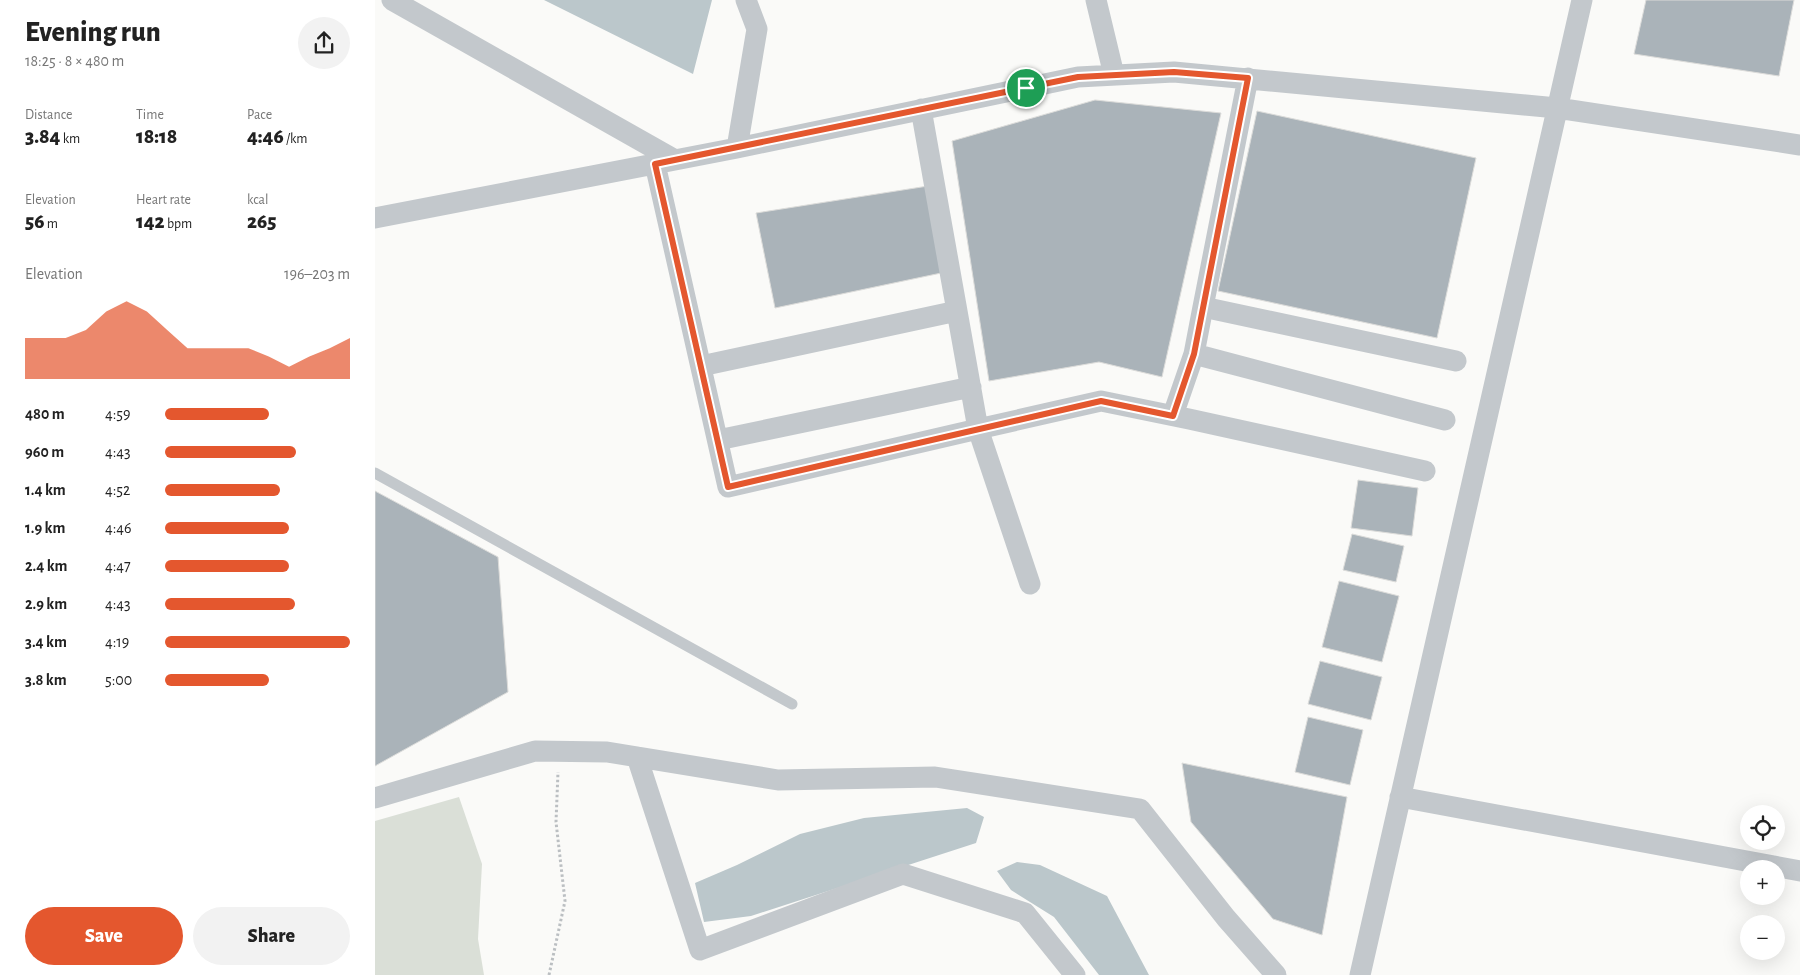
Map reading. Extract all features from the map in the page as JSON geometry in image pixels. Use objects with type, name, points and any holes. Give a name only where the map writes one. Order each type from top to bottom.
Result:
[{"type":"street","points":[[392,0],[665,162],[701,366],[728,487],[1101,401],[1425,472]]},
{"type":"street","points":[[737,148],[757,29],[746,0]]},
{"type":"street","points":[[1096,0],[1114,75]]},
{"type":"street","points":[[1359,975],[1582,0]]},
{"type":"street","points":[[375,218],[737,148],[1078,77],[1114,75],[1174,72],[1557,108],[1800,145]]},
{"type":"street","points":[[1173,416],[1194,354],[1248,78]]},
{"type":"street","points":[[921,109],[978,428],[1030,584]]},
{"type":"street","points":[[1203,307],[1456,361]]},
{"type":"street","points":[[701,366],[957,311]]},
{"type":"street","points":[[1194,354],[1445,420]]},
{"type":"street","points":[[718,440],[971,387]]},
{"type":"street","points":[[375,798],[535,751],[559,751],[607,752],[777,780],[935,777],[1141,809],[1227,918],[1276,975]]},
{"type":"street","points":[[637,757],[700,950],[903,874],[1025,913],[1075,975]]},
{"type":"street","points":[[1400,797],[1800,871]]},
{"type":"lane","points":[[375,473],[792,704]]},
{"type":"path","points":[[549,975],[565,901],[556,822],[559,751]]},
{"type":"shaded area","points":[[544,0],[712,0],[693,74]]},
{"type":"shaded area","points":[[459,797],[482,864],[478,939],[484,975],[375,975],[375,821]]},
{"type":"shaded area","points":[[967,808],[984,817],[976,843],[751,916],[704,922],[695,883],[800,834],[864,818]]},
{"type":"shaded area","points":[[1017,862],[1040,865],[1107,896],[1149,975],[1099,975],[1054,917],[1011,890],[997,871]]},
{"type":"building","points":[[1646,0],[1794,0],[1779,76],[1634,54]]},
{"type":"building","points":[[1095,100],[1221,113],[1162,377],[1099,362],[989,381],[952,141]]},
{"type":"building","points":[[1257,111],[1476,158],[1437,338],[1218,291]]},
{"type":"building","points":[[928,186],[946,272],[775,308],[756,213]]},
{"type":"building","points":[[1358,480],[1418,488],[1412,536],[1351,528]]},
{"type":"building","points":[[375,491],[498,557],[508,692],[375,766]]},
{"type":"building","points":[[1352,534],[1404,546],[1396,582],[1343,570]]},
{"type":"building","points":[[1339,581],[1399,596],[1382,662],[1322,647]]},
{"type":"building","points":[[1320,661],[1382,677],[1371,720],[1308,704]]},
{"type":"building","points":[[1308,717],[1363,730],[1350,785],[1295,772]]},
{"type":"building","points":[[1182,763],[1347,797],[1322,935],[1273,919],[1191,822]]},
{"type":"route","points":[[1174,72],[1248,78],[1194,354],[1173,416],[1101,401],[728,487],[655,164],[1026,88],[1078,77],[1174,72]]}]
